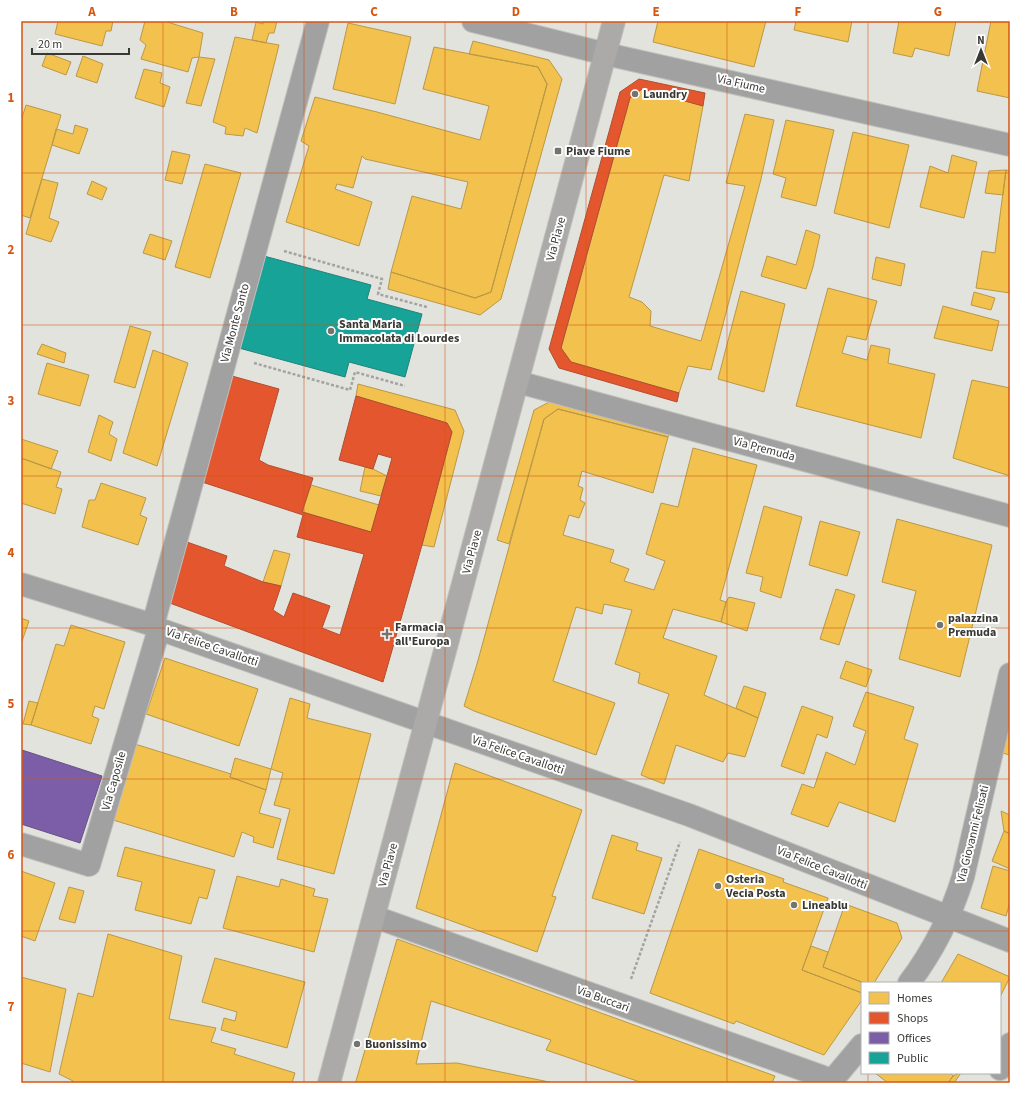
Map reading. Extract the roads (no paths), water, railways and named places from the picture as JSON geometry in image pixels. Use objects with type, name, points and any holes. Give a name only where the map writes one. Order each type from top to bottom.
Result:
[{"type":"street","name":"Via Monte Santo","points":[[156,627],[226,356],[318,21]]},
{"type":"street","name":"Via Fiume","points":[[473,21],[606,54],[1010,145]]},
{"type":"street","name":"Via Piave","points":[[329,1083],[375,917],[614,21]]},
{"type":"street","name":"Via Premuda","points":[[518,382],[1010,516]]},
{"type":"street","name":"Via Felice Cavallotti","points":[[21,584],[156,627],[689,815],[1010,941]]},
{"type":"street","name":"Via Caposile","points":[[21,844],[89,865],[156,627]]},
{"type":"street","name":"Via Giovanni Felisati","points":[[910,982],[921,967],[949,917],[963,877],[1010,674]]},
{"type":"street","name":"Via Buccari","points":[[375,917],[831,1082]]},
{"type":"street","points":[[1001,1066],[1010,1044]]},
{"type":"street","points":[[831,1082],[861,1045]]},
{"type":"place","name":"Laundry","points":[[635,94]]},
{"type":"place","name":"Piave Fiume","points":[[558,151]]},
{"type":"place","name":"Santa Maria Immacolata di Lourdes","points":[[331,331]]},
{"type":"place","name":"palazzina Premuda","points":[[940,625]]},
{"type":"place","name":"Farmacia all'Europa","points":[[387,634]]},
{"type":"place","name":"Osteria Vecia Posta","points":[[718,886]]},
{"type":"place","name":"Lineablu","points":[[794,905]]},
{"type":"place","name":"Buonissimo","points":[[357,1044]]}]
